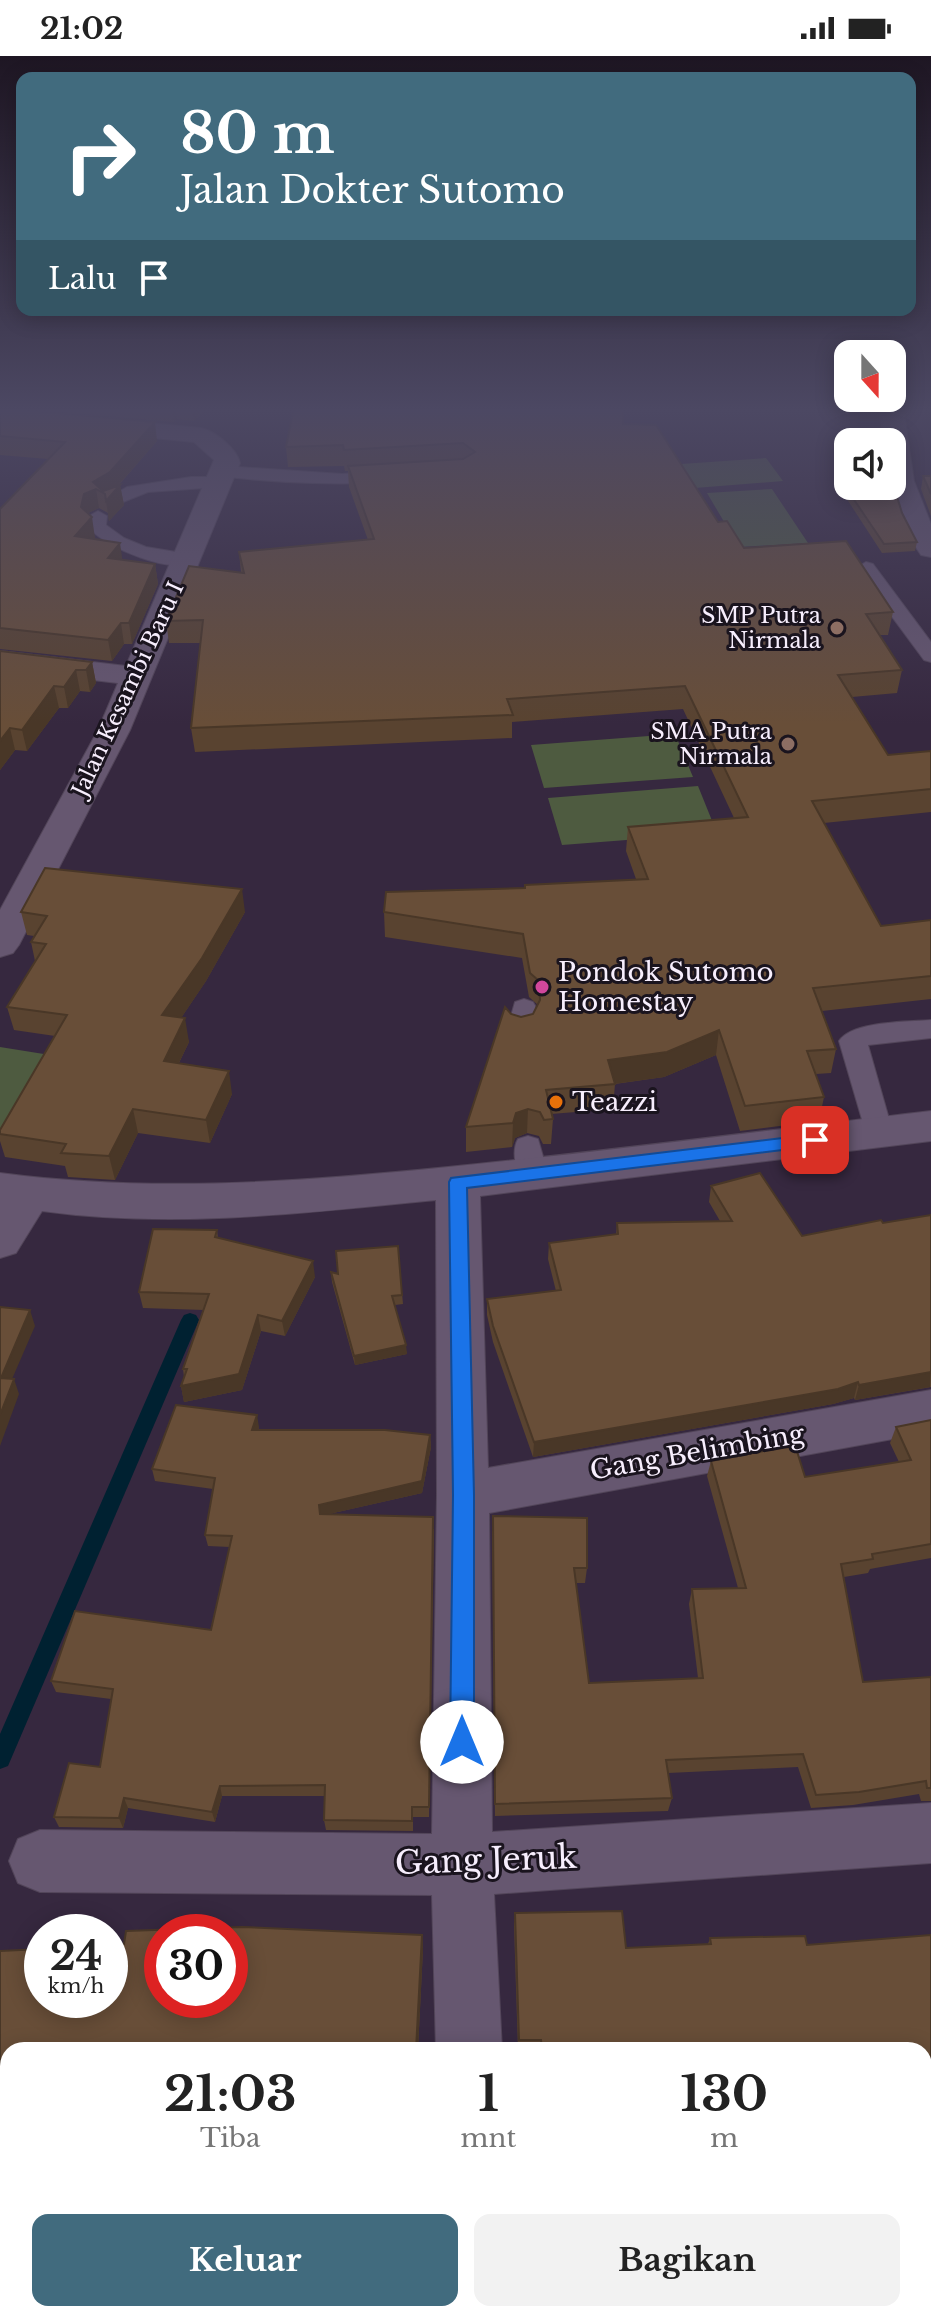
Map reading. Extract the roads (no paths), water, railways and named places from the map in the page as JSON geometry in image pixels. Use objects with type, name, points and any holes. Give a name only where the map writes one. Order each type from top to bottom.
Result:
[{"type":"street","name":"Jalan Kesambi Baru I","points":[[0,945],[114,730],[207,513]]},
{"type":"street","points":[[910,513],[931,549]]},
{"type":"street","points":[[0,660],[137,676]]},
{"type":"street","points":[[0,1241],[15,1192],[210,1203],[458,1182],[530,1160],[878,1133],[931,1126]]},
{"type":"street","points":[[458,1182],[463,1495],[462,1865],[469,2042]]},
{"type":"street","name":"Gang Belimbing","points":[[463,1495],[931,1411]]},
{"type":"street","name":"Gang Jeruk","points":[[40,1861],[462,1865],[931,1833]]},
{"type":"lane","points":[[102,513],[97,527],[112,541],[135,551],[187,559]]},
{"type":"lane","points":[[866,568],[931,656]]},
{"type":"lane","points":[[878,1133],[853,1041],[863,1036],[931,1029]]},
{"type":"waterway","points":[[0,1759],[190,1320]]},
{"type":"place","name":"SMP Putra Nirmala","points":[[837,628]]},
{"type":"place","name":"SMA Putra Nirmala","points":[[788,744]]},
{"type":"place","name":"Pondok Sutomo Homestay","points":[[542,987]]},
{"type":"place","name":"Teazzi","points":[[556,1102]]}]
